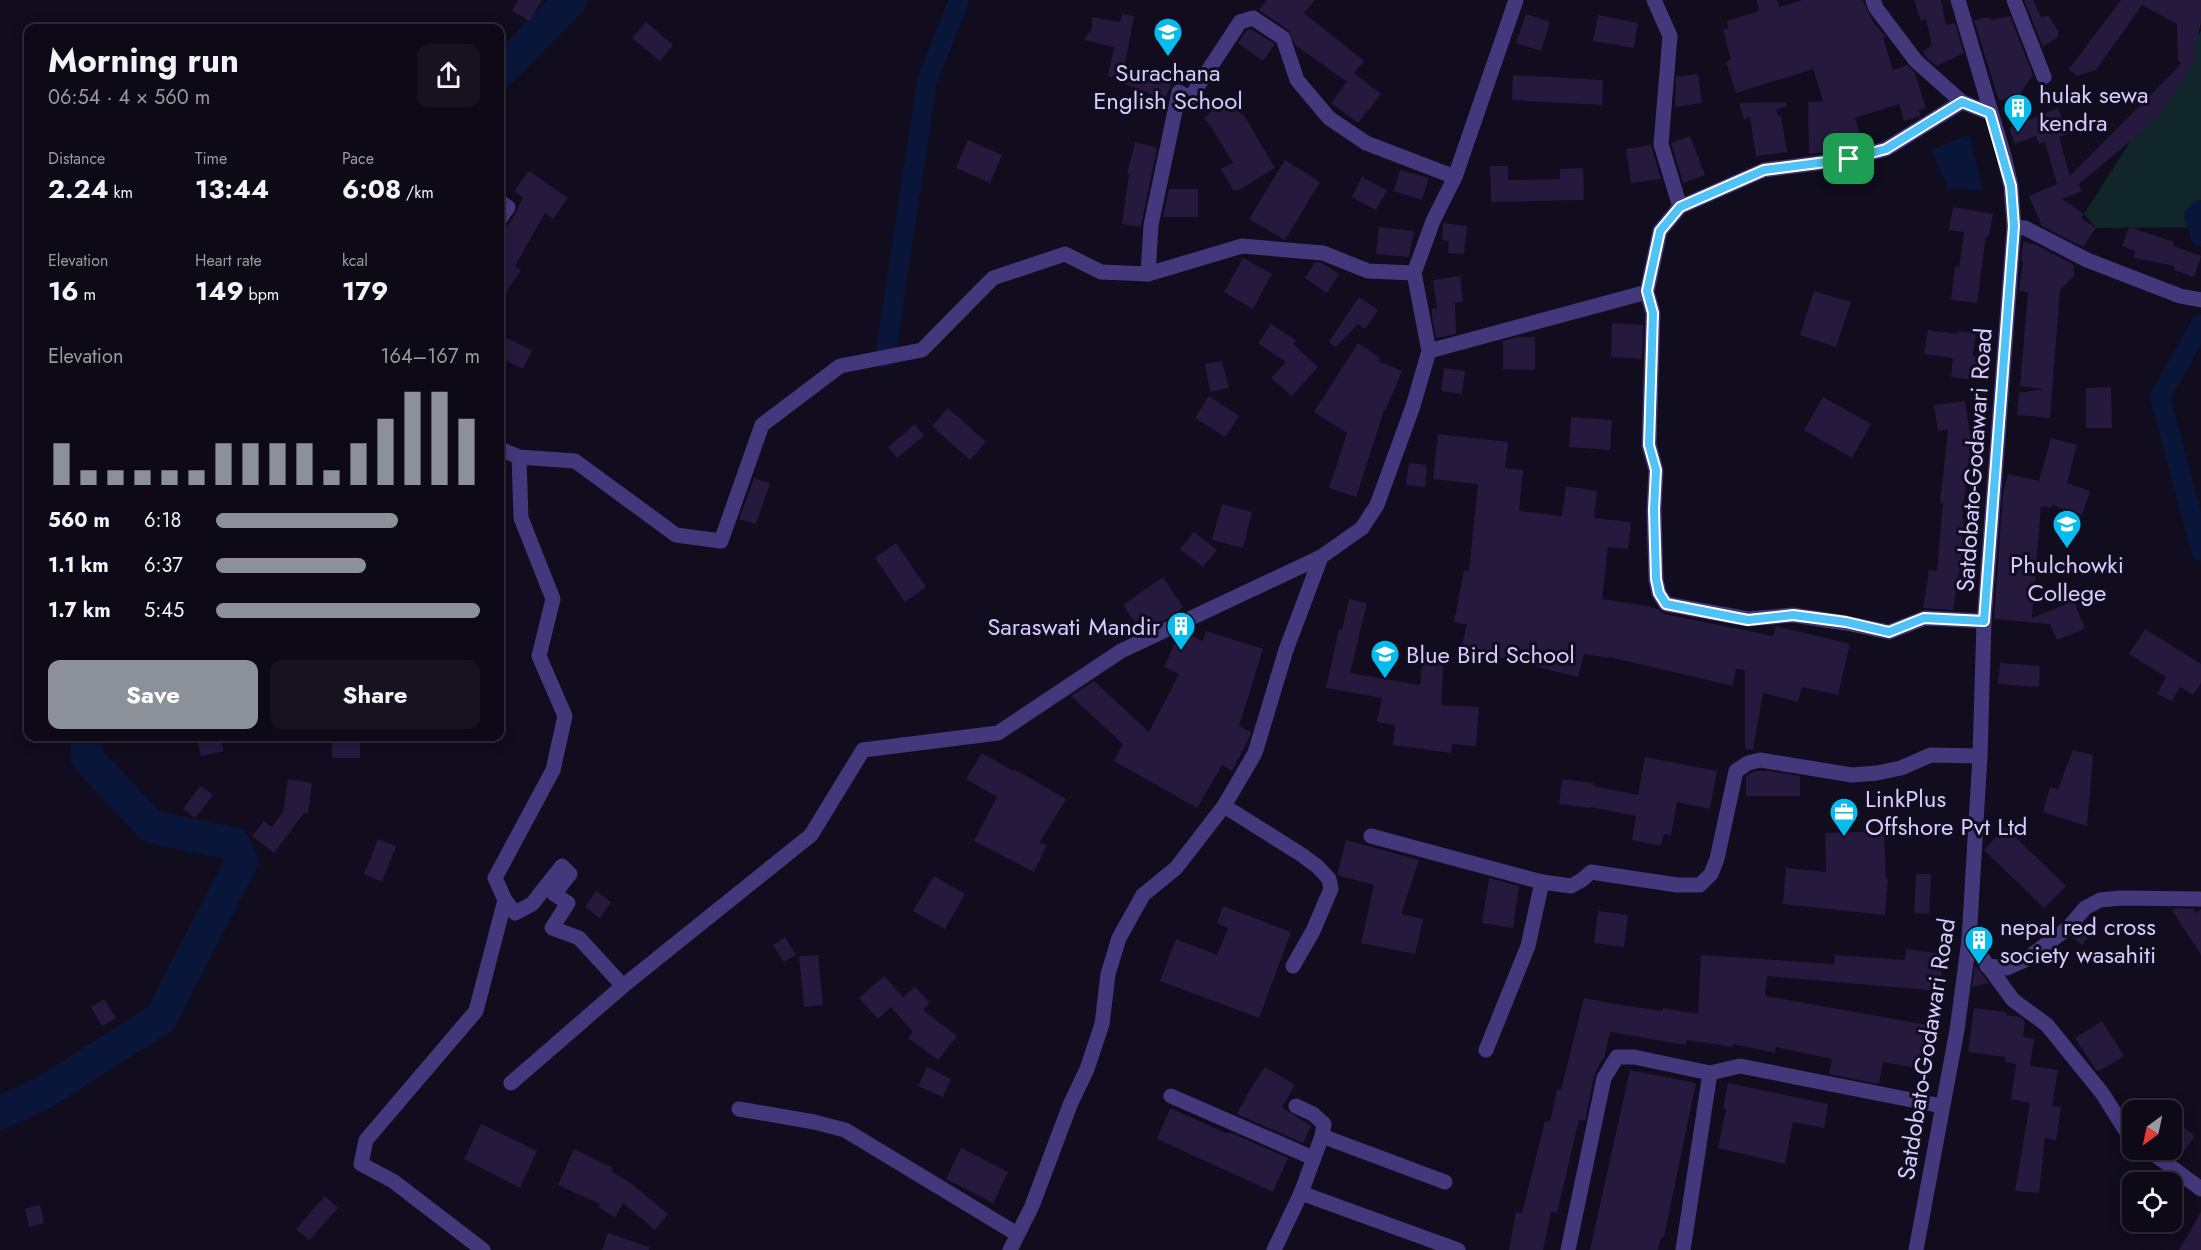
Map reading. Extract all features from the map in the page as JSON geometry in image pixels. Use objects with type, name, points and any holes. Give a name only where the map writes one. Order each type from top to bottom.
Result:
[{"type":"street","points":[[511,1083],[623,986],[811,836],[863,750],[998,733],[1121,651],[1321,557],[1362,528],[1377,505],[1413,406],[1429,351],[1414,273],[1432,221],[1455,177],[1516,0]]},
{"type":"street","points":[[1654,0],[1670,36],[1661,144],[1680,207]]},
{"type":"street","points":[[1873,0],[1876,8],[1916,61],[1962,102],[1990,113]]},
{"type":"street","name":"Satdobato-Godawari Road","points":[[1916,1250],[1957,1030],[1969,940],[1980,756],[1984,621],[2014,226],[2011,186],[1958,0]]},
{"type":"street","points":[[2014,0],[2044,76]]},
{"type":"street","points":[[1148,274],[1151,225],[1179,92],[1190,98],[1240,22],[1253,18],[1283,38],[1297,80],[1329,118],[1366,143],[1455,177]]},
{"type":"street","points":[[1962,102],[1886,149],[1849,159],[1764,170],[1680,207],[1660,231],[1647,291],[1653,313],[1649,445],[1656,470],[1654,510],[1656,579],[1659,593],[1666,604],[1748,620],[1793,615],[1846,622],[1889,632],[1924,618],[1984,621]]},
{"type":"street","points":[[2014,226],[2025,228],[2098,264],[2180,296],[2201,300]]},
{"type":"street","points":[[504,451],[519,457],[575,461],[676,535],[721,541],[762,425],[840,366],[922,350],[993,278],[1065,254],[1101,272],[1148,274],[1242,246],[1323,253],[1368,271],[1414,273]]},
{"type":"street","points":[[1429,351],[1647,291]]},
{"type":"street","points":[[519,457],[521,518],[553,599],[539,656],[565,716],[553,770],[495,878],[505,900],[515,913],[532,904],[562,866],[570,874],[554,894],[567,903],[552,928],[579,938],[623,986]]},
{"type":"street","points":[[1010,1250],[1032,1206],[1087,1069],[1102,1024],[1108,974],[1119,938],[1143,895],[1176,868],[1224,806],[1255,753],[1286,650],[1321,557]]},
{"type":"street","points":[[1371,836],[1542,882],[1571,886],[1591,872],[1677,885],[1700,885],[1711,874],[1717,860],[1736,771],[1748,763],[1760,760],[1852,775],[1900,768],[1931,755],[1980,756]]},
{"type":"street","points":[[1224,806],[1302,855],[1329,879],[1331,889],[1313,931],[1293,966]]},
{"type":"street","points":[[1486,1050],[1528,946],[1542,882]]},
{"type":"street","points":[[1987,966],[2007,968],[2025,960],[2068,928],[2085,908],[2100,900],[2201,899]]},
{"type":"street","points":[[483,1250],[393,1181],[361,1164],[366,1140],[476,1011],[505,900]]},
{"type":"street","points":[[1969,940],[2013,1000],[2047,1025],[2102,1093],[2122,1125]]},
{"type":"street","points":[[1568,1250],[1605,1078],[1617,1057],[1634,1057],[1710,1073],[1740,1066],[1942,1106]]},
{"type":"street","points":[[1683,1250],[1710,1073]]},
{"type":"street","points":[[1171,1096],[1313,1158]]},
{"type":"street","points":[[1274,1250],[1301,1192],[1322,1136],[1324,1124],[1313,1114],[1296,1106]]},
{"type":"street","points":[[739,1109],[814,1122],[845,1131],[1017,1234]]},
{"type":"street","points":[[1322,1136],[1445,1182]]},
{"type":"street","points":[[2162,1160],[2201,1189]]},
{"type":"street","points":[[1301,1192],[1458,1250]]},
{"type":"green space","points":[[2201,31],[2201,227],[2096,228],[2084,214]]},
{"type":"water","points":[[1969,134],[1983,190],[1948,189],[1931,150]]},
{"type":"building","points":[[518,0],[542,0],[530,21],[512,11]]},
{"type":"building","points":[[1267,0],[1315,0],[1304,13],[1364,61],[1347,82],[1295,45],[1288,30],[1259,10]]},
{"type":"building","points":[[1757,0],[1777,0],[1780,7],[1802,0],[1863,0],[1873,22],[1886,37],[1883,38],[1893,70],[1907,65],[1915,73],[1926,108],[1919,110],[1921,116],[1904,121],[1899,104],[1855,118],[1863,144],[1846,150],[1809,154],[1808,102],[1823,101],[1813,69],[1736,93],[1726,62],[1731,60],[1723,30],[1728,28],[1727,21],[1759,11]]},
{"type":"building","points":[[1914,0],[1941,0],[1946,25],[1955,23],[1964,53],[1936,66],[1926,57],[1923,51],[1932,46],[1926,19],[1921,21]]},
{"type":"building","points":[[2024,0],[2033,0],[2041,17],[2049,16],[2058,31],[2058,37],[2043,47]]},
{"type":"building","points":[[2121,0],[2201,0],[2201,23],[2193,55],[2197,58],[2159,117],[2079,184],[2082,191],[2062,199],[2084,214],[2081,218],[2096,228],[2083,247],[2042,226],[2029,196],[2057,184],[2045,142],[2039,144],[2036,136],[2015,144],[2009,128],[2058,108],[2068,134],[2059,137],[2070,176],[2183,62],[2178,62],[2177,24],[2142,5],[2096,70],[2077,76],[2069,69]]},
{"type":"building","points":[[1122,14],[1134,16],[1125,64],[1172,82],[1165,99],[1124,84],[1127,77],[1108,77],[1114,47],[1084,40],[1092,28],[1092,17],[1120,22]]},
{"type":"building","points":[[1526,14],[1550,22],[1541,51],[1516,43]]},
{"type":"building","points":[[1598,15],[1638,23],[1634,48],[1593,41]]},
{"type":"building","points":[[2010,16],[2033,75],[2019,95],[1999,101],[1974,20],[1990,17],[1991,20]]},
{"type":"building","points":[[646,22],[673,45],[660,61],[632,38]]},
{"type":"building","points":[[1251,29],[1275,44],[1263,61],[1238,43],[1247,30]]},
{"type":"building","points":[[1354,73],[1381,94],[1358,123],[1331,103]]},
{"type":"building","points":[[1698,74],[1702,103],[1675,107],[1676,77]]},
{"type":"building","points":[[1513,75],[1603,80],[1602,105],[1512,100]]},
{"type":"building","points":[[1223,98],[1245,117],[1275,168],[1239,190],[1233,190],[1221,169],[1233,163],[1204,119]]},
{"type":"building","points":[[1786,102],[1787,106],[1776,110],[1778,116],[1781,116],[1787,152],[1756,156],[1750,117],[1744,120],[1739,103]]},
{"type":"building","points":[[1690,136],[1705,175],[1683,183],[1671,143]]},
{"type":"building","points":[[968,140],[1002,155],[990,183],[956,168]]},
{"type":"building","points":[[1135,142],[1157,148],[1141,227],[1122,224],[1129,174],[1127,174]]},
{"type":"building","points":[[1651,145],[1661,179],[1631,183],[1626,149]]},
{"type":"building","points":[[1285,160],[1320,182],[1285,240],[1249,219]]},
{"type":"building","points":[[1490,166],[1508,166],[1508,180],[1560,179],[1560,169],[1583,168],[1584,200],[1491,202]]},
{"type":"building","points":[[1400,170],[1429,178],[1422,200],[1394,191]]},
{"type":"building","points":[[529,171],[568,198],[553,219],[545,213],[515,266],[521,270],[504,295],[504,231],[523,197],[514,191]]},
{"type":"building","points":[[1362,177],[1387,190],[1376,210],[1352,197]]},
{"type":"building","points":[[1169,189],[1198,189],[1198,217],[1163,217]]},
{"type":"building","points":[[1953,207],[1993,214],[1989,236],[1986,236],[1977,303],[1951,300],[1955,266],[1959,267],[1964,232],[1949,230]]},
{"type":"building","points":[[1443,223],[1467,226],[1464,254],[1448,253],[1449,241],[1442,240]]},
{"type":"building","points":[[1379,227],[1414,231],[1409,257],[1376,254]]},
{"type":"building","points":[[2129,227],[2174,242],[2173,246],[2201,256],[2194,277],[2174,270],[2175,266],[2134,258],[2135,251],[2122,246]]},
{"type":"building","points":[[2023,242],[2034,244],[2073,264],[2074,276],[2060,290],[2050,418],[2017,415],[2019,393],[2044,389],[2020,386],[2028,292],[2019,291]]},
{"type":"building","points":[[1243,258],[1272,274],[1253,309],[1224,292]]},
{"type":"building","points":[[1315,262],[1322,263],[1339,274],[1327,293],[1305,278]]},
{"type":"building","points":[[1460,276],[1463,302],[1455,303],[1456,334],[1436,338],[1432,317],[1432,309],[1437,308],[1433,280]]},
{"type":"building","points":[[1814,291],[1851,302],[1836,347],[1800,335]]},
{"type":"building","points":[[1359,297],[1378,310],[1365,329],[1358,324],[1336,347],[1329,342]]},
{"type":"building","points":[[1612,323],[1643,325],[1642,359],[1611,357]]},
{"type":"building","points":[[1271,324],[1296,340],[1293,344],[1318,367],[1292,396],[1271,378],[1286,362],[1258,343]]},
{"type":"building","points":[[1928,330],[1958,334],[1959,331],[1976,333],[1973,356],[1978,357],[1975,380],[1951,377],[1953,358],[1924,354]]},
{"type":"building","points":[[504,337],[532,350],[523,369],[504,360]]},
{"type":"building","points":[[1518,337],[1535,337],[1535,370],[1503,369],[1503,341]]},
{"type":"building","points":[[1358,343],[1380,358],[1378,361],[1402,371],[1384,410],[1356,497],[1329,488],[1347,433],[1314,412]]},
{"type":"building","points":[[1222,361],[1229,388],[1210,392],[1205,364]]},
{"type":"building","points":[[1444,368],[1465,371],[1462,394],[1441,391]]},
{"type":"building","points":[[2111,387],[2112,428],[2086,428],[2086,388]]},
{"type":"building","points":[[1209,396],[1239,416],[1225,437],[1195,418]]},
{"type":"building","points":[[1823,397],[1871,424],[1852,458],[1804,430]]},
{"type":"building","points":[[1965,401],[1971,441],[1962,519],[1964,519],[1961,559],[1953,610],[1923,608],[1929,570],[1937,571],[1943,503],[1940,503],[1948,430],[1938,431],[1934,405]]},
{"type":"building","points":[[948,408],[986,442],[970,460],[932,426]]},
{"type":"building","points":[[1571,417],[1612,420],[1610,450],[1569,447]]},
{"type":"building","points":[[915,424],[924,436],[897,458],[888,447]]},
{"type":"building","points":[[1438,434],[1508,442],[1505,468],[1523,470],[1519,511],[1562,516],[1566,486],[1597,491],[1594,518],[1631,522],[1628,549],[1608,547],[1602,599],[1647,606],[1658,609],[1664,614],[1773,636],[1776,626],[1850,644],[1838,695],[1802,687],[1798,702],[1763,693],[1753,750],[1745,749],[1745,670],[1736,669],[1733,686],[1609,657],[1584,654],[1578,677],[1461,648],[1467,625],[1454,622],[1464,570],[1469,571],[1478,484],[1433,479]]},
{"type":"building","points":[[2051,438],[2077,445],[2067,483],[2090,491],[2082,515],[2052,505],[2051,508],[2041,506],[2032,618],[2074,601],[2085,629],[2057,640],[2050,624],[1994,619],[2003,494],[2008,474],[2039,481]]},
{"type":"building","points":[[1409,463],[1427,465],[1425,487],[1406,485]]},
{"type":"building","points":[[754,478],[770,483],[756,524],[739,519]]},
{"type":"building","points":[[1222,504],[1252,512],[1243,548],[1212,540]]},
{"type":"building","points":[[1194,532],[1217,550],[1203,567],[1180,549]]},
{"type":"building","points":[[896,543],[926,587],[905,602],[875,558]]},
{"type":"building","points":[[1163,577],[1183,607],[1168,618],[1141,631],[1123,605]]},
{"type":"building","name":"Blue Bird School","points":[[1349,599],[1367,603],[1350,673],[1420,685],[1423,653],[1444,655],[1441,705],[1479,707],[1476,746],[1452,744],[1451,753],[1393,745],[1395,725],[1377,722],[1382,698],[1326,688],[1339,629],[1342,630]]},
{"type":"building","points":[[2145,629],[2201,664],[2201,683],[2193,695],[2180,687],[2172,701],[2157,694],[2166,677],[2129,654]]},
{"type":"building","points":[[1206,631],[1263,649],[1239,726],[1251,732],[1250,736],[1232,771],[1222,765],[1197,808],[1114,761],[1123,744],[1071,696],[1094,681],[1149,732],[1179,674],[1164,667],[1179,634],[1184,632],[1203,641]]},
{"type":"building","points":[[2000,663],[2040,666],[2039,687],[1998,684]]},
{"type":"building","points":[[197,741],[221,741],[224,751],[201,756]]},
{"type":"building","points":[[332,741],[360,741],[360,758],[332,758]]},
{"type":"building","points":[[2073,750],[2093,755],[2087,826],[2043,812],[2050,787],[2058,789]]},
{"type":"building","points":[[982,753],[1066,799],[1040,842],[1047,845],[1034,872],[974,841],[997,797],[966,779]]},
{"type":"building","points":[[1645,757],[1717,771],[1710,809],[1677,802],[1671,835],[1664,834],[1661,846],[1632,840],[1636,816],[1590,807],[1559,804],[1562,779],[1593,783],[1593,786],[1638,795]]},
{"type":"building","points":[[1755,771],[1800,776],[1800,796],[1746,796],[1746,776]]},
{"type":"building","points":[[288,779],[312,783],[308,813],[304,813],[274,853],[252,836],[264,821],[272,827],[283,812]]},
{"type":"building","points":[[200,786],[213,795],[195,818],[183,809]]},
{"type":"building","points":[[2005,827],[2066,886],[2044,908],[1984,850]]},
{"type":"building","points":[[1884,831],[1886,878],[1888,878],[1885,915],[1783,904],[1786,868],[1826,872],[1825,833]]},
{"type":"building","points":[[378,839],[396,846],[382,882],[364,874]]},
{"type":"building","points":[[1346,840],[1419,860],[1401,914],[1423,919],[1415,954],[1361,943],[1374,885],[1337,875]]},
{"type":"building","points":[[1916,874],[1931,874],[1929,914],[1914,913]]},
{"type":"building","points":[[934,876],[965,894],[945,929],[913,911]]},
{"type":"building","points":[[1489,878],[1519,886],[1513,928],[1482,923]]},
{"type":"building","points":[[596,891],[611,902],[600,918],[585,907]]},
{"type":"building","points":[[1223,906],[1291,932],[1259,1018],[1160,981],[1176,939],[1217,955],[1228,928],[1217,923]]},
{"type":"building","points":[[2175,908],[2193,909],[2196,913],[2201,909],[2201,955],[2172,910]]},
{"type":"building","points":[[1598,911],[1628,915],[1624,947],[1594,943]]},
{"type":"building","points":[[2087,920],[2094,930],[2082,945],[2072,937]]},
{"type":"building","points":[[785,937],[796,955],[784,962],[773,945]]},
{"type":"building","points":[[1906,949],[1944,954],[1940,991],[1767,976],[1765,996],[1928,1025],[1921,1069],[1883,1062],[1879,1084],[1829,1074],[1832,1059],[1776,1047],[1775,1053],[1733,1044],[1733,1047],[1687,1040],[1686,1045],[1610,1032],[1604,1059],[1594,1076],[1585,1121],[1579,1120],[1557,1213],[1551,1212],[1543,1250],[1509,1250],[1516,1212],[1522,1213],[1545,1121],[1550,1122],[1557,1090],[1561,1090],[1584,998],[1627,1006],[1663,1011],[1663,1008],[1698,1014],[1701,955],[1834,964],[1835,955],[1905,960]]},
{"type":"building","points":[[818,955],[823,1005],[804,1007],[799,956]]},
{"type":"building","points":[[1975,965],[1989,983],[1972,987]]},
{"type":"building","points":[[884,976],[903,997],[915,987],[930,1003],[923,1010],[957,1036],[938,1060],[908,1038],[913,1032],[891,1007],[878,1019],[859,998]]},
{"type":"building","points":[[104,999],[116,1018],[102,1026],[91,1007]]},
{"type":"building","points":[[1974,1008],[2006,1012],[2006,1015],[2020,1017],[2025,1021],[2023,1037],[2034,1039],[2030,1066],[2058,1070],[2052,1106],[2061,1107],[2056,1140],[2045,1138],[2039,1193],[2015,1191],[2030,1103],[2011,1099],[2016,1064],[2005,1062],[2006,1057],[1968,1052]]},
{"type":"building","points":[[2102,1021],[2124,1056],[2101,1070],[2096,1070],[2075,1038]]},
{"type":"building","points":[[927,1067],[951,1079],[943,1097],[918,1086]]},
{"type":"building","points":[[1265,1067],[1295,1085],[1282,1107],[1311,1126],[1303,1143],[1237,1114]]},
{"type":"building","points":[[1630,1070],[1696,1083],[1664,1237],[1661,1237],[1658,1250],[1590,1250]]},
{"type":"building","points":[[1728,1083],[1828,1104],[1824,1128],[1793,1122],[1785,1164],[1718,1148],[1726,1109],[1723,1108]]},
{"type":"building","points":[[1170,1108],[1288,1158],[1273,1192],[1157,1139]]},
{"type":"building","points":[[481,1124],[537,1151],[520,1188],[464,1159]]},
{"type":"building","points":[[2182,1126],[2195,1136],[2182,1154]]},
{"type":"building","points":[[961,1148],[1008,1172],[993,1203],[946,1179]]},
{"type":"building","points":[[574,1149],[613,1168],[611,1171],[632,1184],[668,1214],[655,1230],[623,1203],[615,1217],[598,1207],[600,1204],[558,1185]]},
{"type":"building","points":[[325,1196],[338,1208],[309,1240],[296,1229]]},
{"type":"building","points":[[40,1205],[44,1223],[29,1227],[25,1209]]},
{"type":"building","points":[[2201,1212],[2201,1250],[2179,1250]]},
{"type":"building","points":[[608,1233],[649,1247],[649,1250],[602,1250]]},
{"type":"waterway","points":[[504,68],[571,0]]},
{"type":"waterway","points":[[885,358],[927,81],[959,0]]},
{"type":"waterway","points":[[2201,210],[2194,216],[2201,237]]},
{"type":"waterway","points":[[2201,324],[2160,397],[2201,551]]},
{"type":"waterway","points":[[0,1113],[43,1093],[161,1018],[242,861],[234,844],[152,827],[87,758],[87,741]]},
{"type":"place","name":"Surachana English School","points":[[1168,58]]},
{"type":"place","name":"hulak sewa kendra","points":[[2018,134]]},
{"type":"place","name":"Phulchowki College","points":[[2067,550]]},
{"type":"place","name":"Saraswati Mandir","points":[[1181,652]]},
{"type":"place","name":"Blue Bird School","points":[[1385,680]]},
{"type":"place","name":"LinkPlus Offshore Pvt Ltd","points":[[1844,838]]},
{"type":"place","name":"nepal red cross society wasahiti","points":[[1979,966]]},
{"type":"route","points":[[1962,102],[1990,113],[2004,156],[2011,186],[2014,226],[1984,621],[1924,618],[1889,632],[1846,622],[1793,615],[1748,620],[1666,604],[1659,593],[1656,579],[1654,510],[1656,470],[1649,445],[1653,313],[1647,291],[1660,231],[1680,207],[1764,170],[1849,159],[1886,149],[1962,102]]}]
